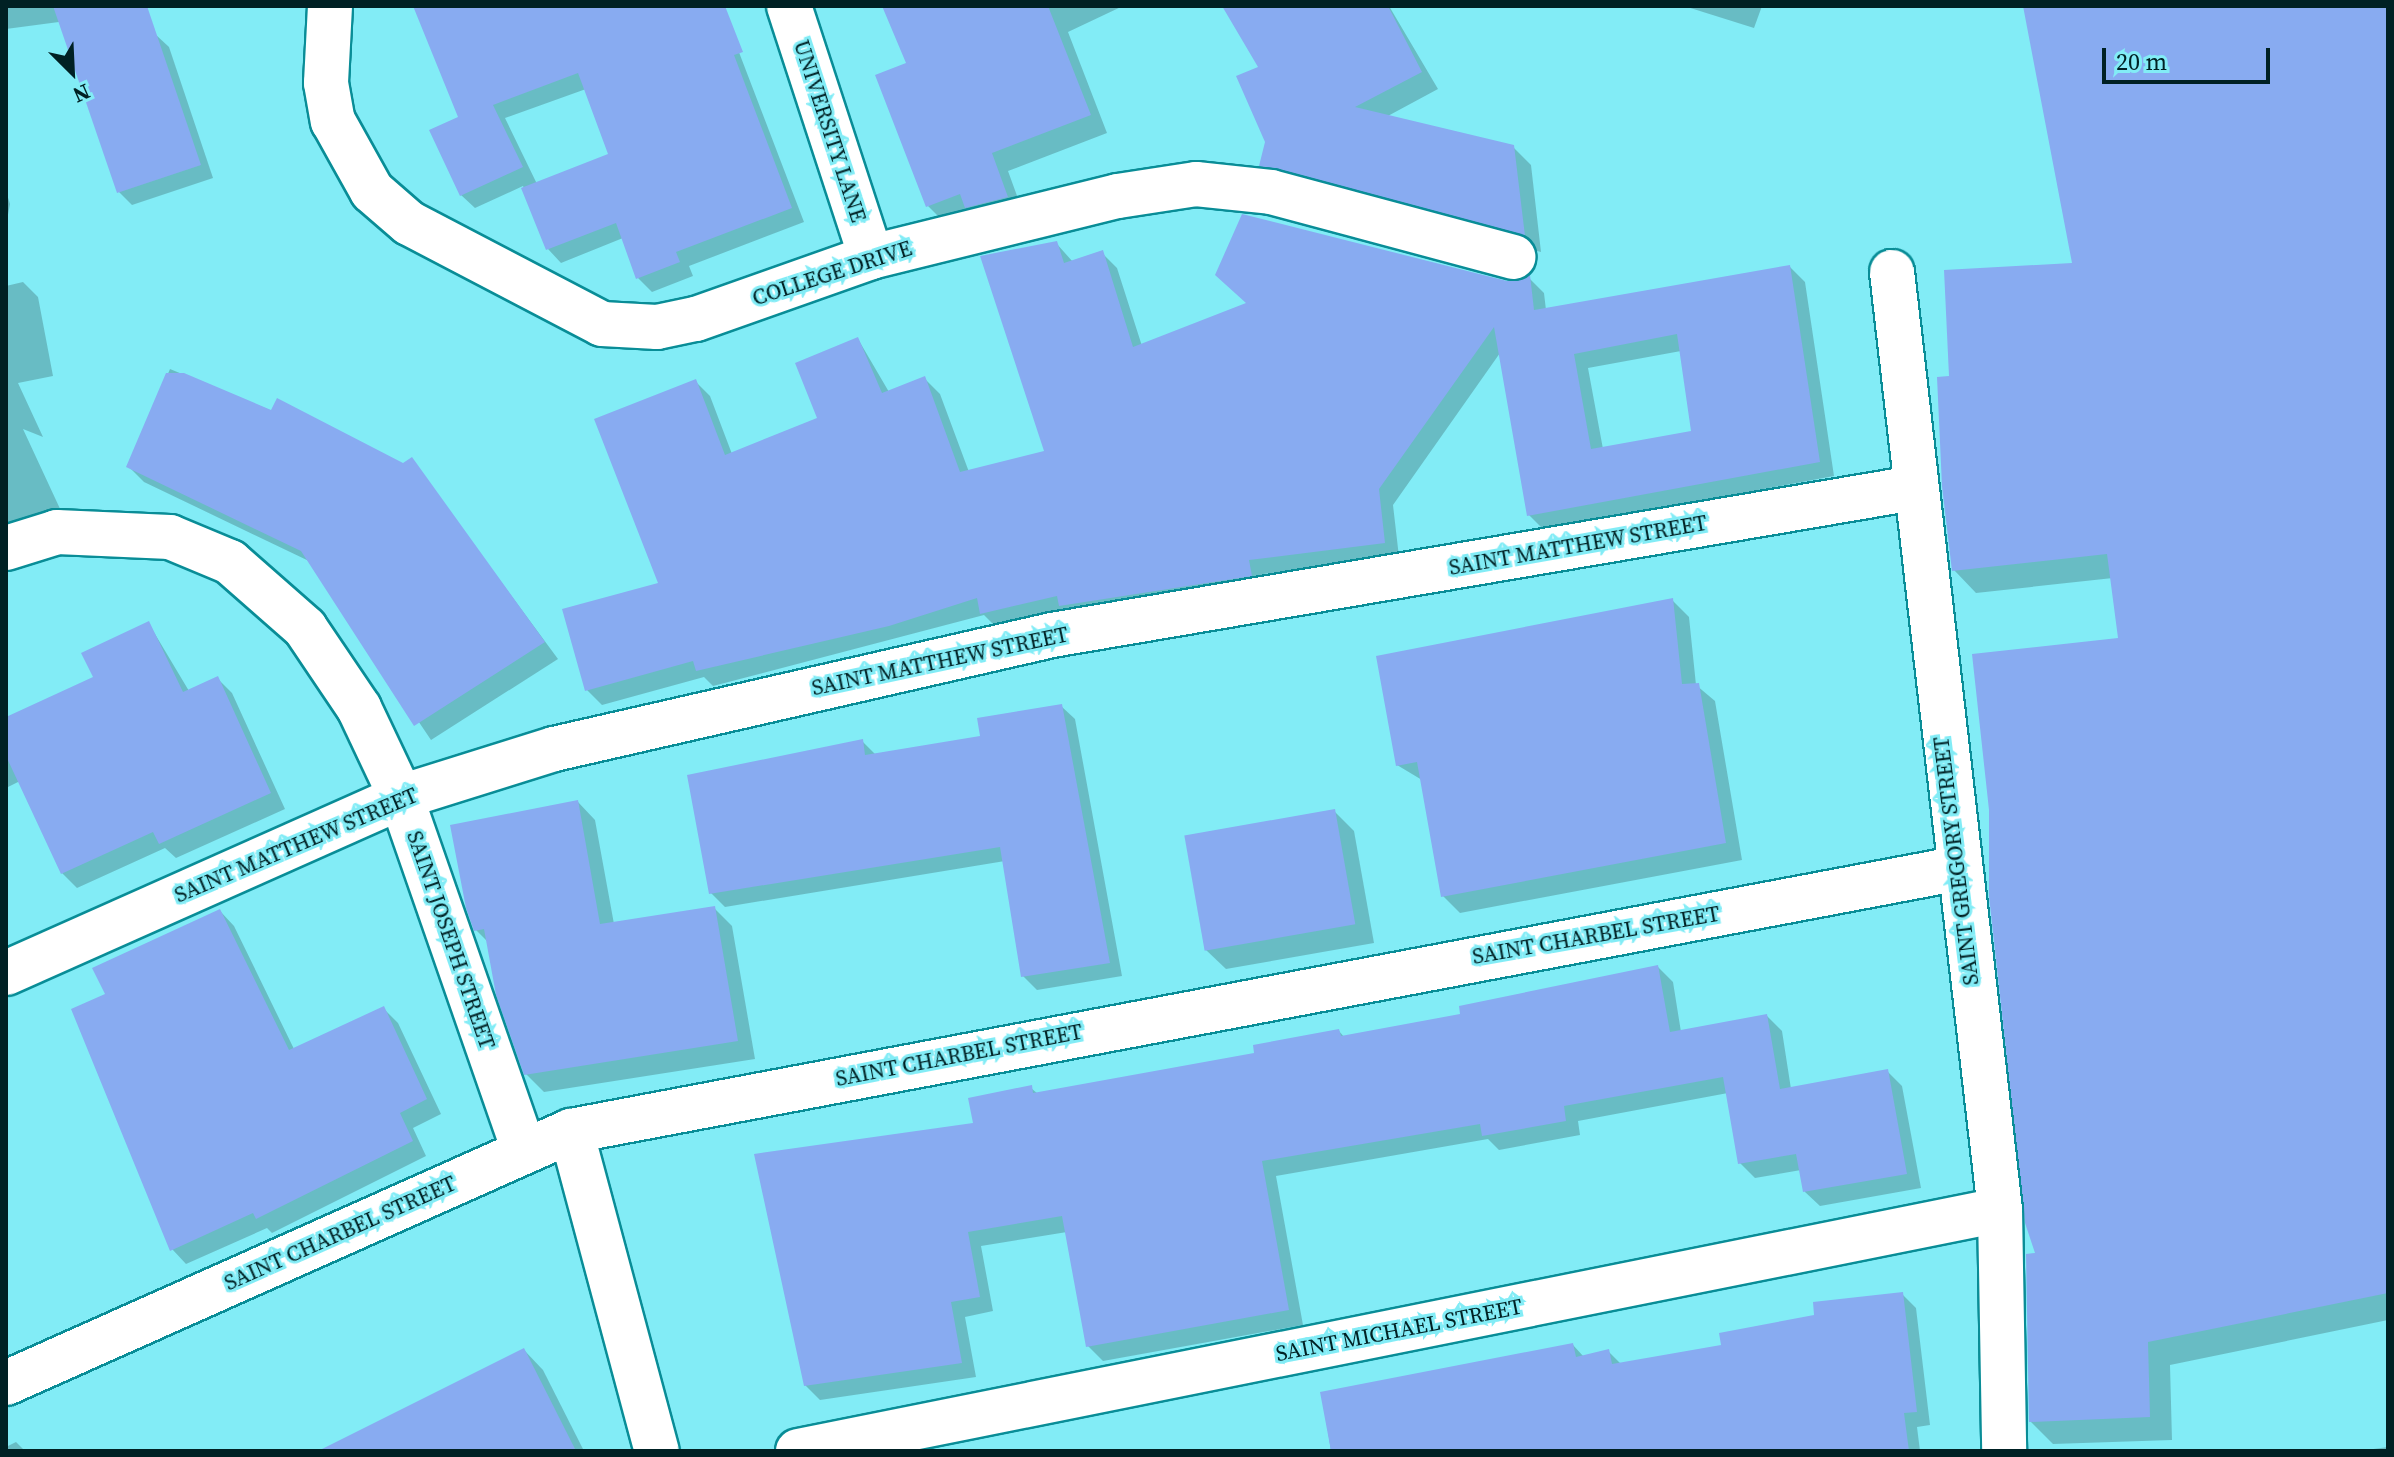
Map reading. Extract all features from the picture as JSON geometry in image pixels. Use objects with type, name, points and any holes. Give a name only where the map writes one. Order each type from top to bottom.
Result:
[{"type":"street","name":"COLLEGE DRIVE","points":[[330,6],[326,83],[333,121],[372,191],[409,223],[576,314],[624,328],[657,327],[871,257],[1118,196],[1235,183],[1513,257]]},
{"type":"street","name":"UNIVERSITY LANE","points":[[789,6],[871,257]]},
{"type":"street","name":"SAINT GREGORY STREET","points":[[1892,272],[1955,869],[2000,1210],[2004,1451]]},
{"type":"street","name":"SAINT MATTHEW STREET","points":[[6,973],[401,797],[554,749],[1052,635],[1914,488]]},
{"type":"street","name":"SAINT JOSEPH STREET","points":[[6,548],[57,532],[170,537],[230,562],[305,628],[359,708],[401,797],[524,1151]]},
{"type":"street","name":"SAINT CHARBEL STREET","points":[[6,1383],[571,1131],[1955,869]]},
{"type":"street","points":[[571,1131],[657,1451]]},
{"type":"street","name":"SAINT MICHAEL STREET","points":[[798,1451],[2000,1210]]},
{"type":"building","points":[[53,6],[147,6],[201,165],[117,193]]},
{"type":"building","points":[[413,6],[725,6],[743,52],[734,55],[792,208],[676,252],[680,262],[636,279],[616,223],[546,250],[521,188],[608,154],[578,73],[493,105],[523,167],[460,196],[429,130],[458,117]]},
{"type":"building","points":[[882,6],[1048,6],[1091,115],[992,153],[1008,197],[965,208],[960,194],[926,207],[875,75],[906,63]]},
{"type":"building","points":[[1222,6],[1388,6],[1422,72],[1355,107],[1514,145],[1525,236],[1259,166],[1265,142],[1236,76],[1258,67]]},
{"type":"building","points":[[2023,6],[2388,6],[2388,1293],[2148,1342],[2150,1417],[2029,1422],[2026,1254],[2035,1253],[2025,1223],[1989,896],[1989,810],[1972,654],[2118,638],[2107,554],[1952,571],[1942,486],[1937,377],[1949,376],[1944,270],[2072,263]]},
{"type":"building","points":[[1242,214],[1507,281],[1530,275],[1534,310],[1790,265],[1820,462],[1527,516],[1494,327],[1379,489],[1385,543],[1249,560],[1252,576],[1059,606],[1057,596],[980,614],[977,598],[889,626],[696,671],[693,661],[585,691],[562,609],[658,583],[594,419],[696,379],[725,455],[817,418],[795,363],[858,337],[882,393],[925,376],[960,472],[1044,451],[980,256],[1057,241],[1064,263],[1103,250],[1133,347],[1246,303],[1215,275]],"holes":[[[1677,334],[1691,431],[1591,449],[1574,354]]]},
{"type":"building","points":[[166,373],[184,373],[271,410],[277,398],[403,463],[412,457],[545,642],[414,726],[301,551],[126,467]]},
{"type":"building","points":[[1673,598],[1682,684],[1699,683],[1726,843],[1441,897],[1417,762],[1396,766],[1376,656]]},
{"type":"building","points":[[149,621],[183,692],[218,676],[271,793],[159,844],[153,832],[61,874],[6,756],[6,717],[93,677],[81,653]]},
{"type":"building","points":[[1062,704],[1110,963],[1021,977],[1000,847],[709,894],[687,775],[863,739],[865,755],[980,736],[977,718]]},
{"type":"building","points":[[578,800],[600,924],[715,906],[738,1041],[524,1075],[496,995],[484,929],[474,931],[466,908],[450,825]]},
{"type":"building","points":[[1335,809],[1355,924],[1205,951],[1184,836]]},
{"type":"building","points":[[220,909],[289,1050],[384,1006],[427,1099],[400,1113],[413,1141],[256,1219],[253,1213],[170,1251],[71,1009],[105,994],[92,968]]},
{"type":"building","points":[[1658,965],[1670,1032],[1767,1014],[1780,1089],[1888,1069],[1907,1174],[1803,1192],[1796,1154],[1738,1164],[1723,1077],[1564,1106],[1566,1121],[1482,1136],[1480,1124],[1262,1161],[1289,1310],[1086,1347],[1062,1216],[968,1232],[980,1297],[951,1302],[962,1363],[804,1386],[754,1154],[973,1123],[968,1098],[1032,1085],[1033,1093],[1254,1053],[1253,1045],[1339,1029],[1341,1036],[1460,1014],[1459,1006]]},
{"type":"building","points":[[1903,1292],[1917,1412],[1904,1413],[1909,1451],[1331,1451],[1320,1392],[1573,1343],[1576,1357],[1609,1349],[1612,1364],[1721,1345],[1719,1333],[1814,1315],[1813,1302]]},
{"type":"building","points":[[524,1348],[576,1451],[318,1451]]}]
